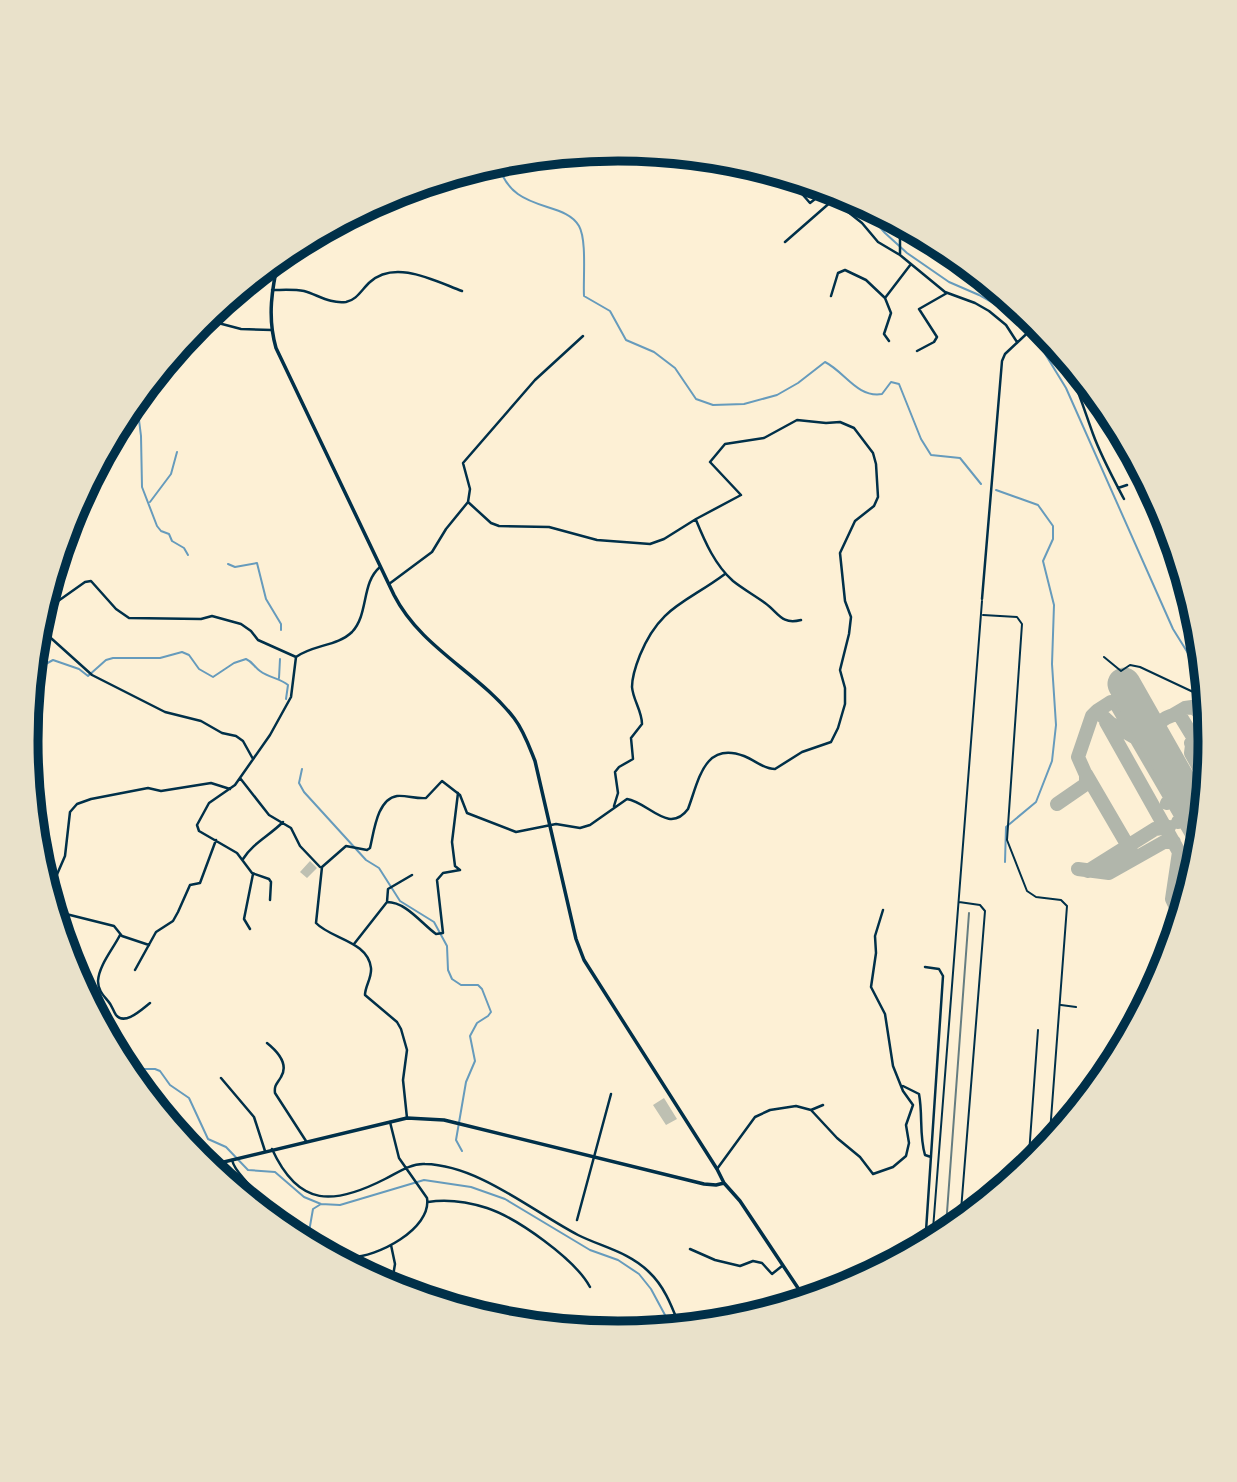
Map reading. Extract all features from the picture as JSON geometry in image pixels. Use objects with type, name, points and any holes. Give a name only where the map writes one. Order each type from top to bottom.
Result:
[{"type":"main road","points":[[275,274],[272,290],[272,330],[283,365],[380,567],[404,612],[421,634],[499,701],[515,719],[535,761],[576,939],[584,960],[724,1183],[740,1201],[800,1292]]},
{"type":"main road","points":[[221,1163],[407,1118],[444,1121],[704,1184],[724,1183]]},
{"type":"street","points":[[799,190],[810,203],[818,197]]},
{"type":"street","points":[[785,243],[830,201]]},
{"type":"street","points":[[838,204],[856,217],[878,242],[900,253],[947,293],[989,311],[1006,325],[1017,342]]},
{"type":"street","points":[[885,226],[901,240]]},
{"type":"street","points":[[900,253],[902,235]]},
{"type":"street","points":[[885,298],[911,264]]},
{"type":"street","points":[[831,296],[838,273],[845,270],[866,280],[885,298],[891,313],[884,334],[890,341]]},
{"type":"street","points":[[272,290],[301,291],[322,299],[345,302],[354,299],[377,277],[396,271],[421,276],[462,291]]},
{"type":"street","points":[[917,351],[934,342],[937,337],[919,309],[947,293]]},
{"type":"street","points":[[217,322],[242,328],[272,330]]},
{"type":"street","points":[[982,599],[1002,361],[1005,354],[1029,331]]},
{"type":"street","points":[[389,584],[432,552],[468,502],[470,489],[463,463],[536,380],[583,336]]},
{"type":"street","points":[[1076,384],[1093,434],[1124,499]]},
{"type":"street","points":[[407,1118],[403,1080],[407,1050],[404,1037],[397,1022],[364,993],[371,972],[366,955],[354,944],[316,923],[321,868],[346,846],[367,850],[370,848],[382,806],[390,799],[400,796],[425,798],[443,781],[458,792],[467,813],[516,832],[556,824],[584,827],[624,800],[630,799],[659,816],[674,819],[685,813],[708,760],[714,756],[722,753],[744,756],[762,766],[775,769],[802,752],[831,742],[838,728],[846,696],[840,670],[849,634],[850,617],[845,601],[840,553],[855,521],[874,506],[878,497],[876,464],[859,432],[848,424],[804,419],[791,422],[764,438],[728,442],[710,462],[741,495],[664,539],[650,544],[601,541],[549,527],[495,525],[468,502]]},
{"type":"street","points":[[1118,488],[1127,485]]},
{"type":"street","points":[[696,519],[709,549],[726,574],[768,605],[783,620],[801,620]]},
{"type":"street","points":[[56,602],[85,582],[91,581],[116,609],[129,618],[201,619],[212,616],[225,619],[241,624],[268,645],[296,657],[351,633],[360,618],[372,575],[380,567]]},
{"type":"street","points":[[613,808],[618,793],[615,772],[633,759],[631,738],[642,724],[632,686],[645,645],[653,629],[667,612],[726,574]]},
{"type":"street","points":[[49,635],[92,676],[165,712],[201,721],[219,733],[239,737],[253,759]]},
{"type":"street","points":[[270,900],[269,879],[253,874],[243,859],[199,831],[197,825],[209,803],[230,789],[240,778],[270,735],[290,697],[296,657]]},
{"type":"street","points":[[240,778],[269,815],[291,828],[300,845],[321,868]]},
{"type":"street","points":[[55,878],[65,856],[70,812],[77,804],[148,788],[161,791],[211,783],[230,789]]},
{"type":"street","points":[[387,902],[393,902],[412,913],[436,934],[443,933],[437,886],[443,873],[460,870],[456,866],[452,842],[458,792]]},
{"type":"street","points":[[243,859],[251,847],[283,822]]},
{"type":"street","points":[[135,970],[156,932],[173,921],[190,885],[200,883],[216,840]]},
{"type":"street","points":[[250,929],[244,919],[253,874]]},
{"type":"street","points":[[354,944],[387,902],[387,890],[412,875]]},
{"type":"street","points":[[811,1110],[837,1138],[860,1157],[869,1172],[878,1174],[900,1163],[906,1156],[909,1143],[906,1125],[913,1107],[892,1061],[885,1014],[872,987],[877,953],[876,936],[883,910]]},
{"type":"street","points":[[64,911],[114,926],[120,936],[149,945]]},
{"type":"street","points":[[120,936],[99,974],[100,992],[111,1004],[118,1018],[122,1019],[127,1019],[150,1003]]},
{"type":"street","points":[[925,967],[939,970],[943,976],[926,1232]]},
{"type":"street","points":[[267,1043],[280,1055],[284,1069],[275,1086],[275,1093],[306,1141]]},
{"type":"street","points":[[221,1078],[254,1117],[265,1151]]},
{"type":"street","points":[[901,1085],[919,1094],[922,1147],[925,1155],[932,1157]]},
{"type":"street","points":[[577,1220],[611,1094]]},
{"type":"street","points":[[717,1169],[744,1129],[760,1114],[789,1106],[811,1110],[823,1105]]},
{"type":"street","points":[[354,1257],[391,1245],[408,1234],[428,1202],[397,1154],[390,1122]]},
{"type":"street","points":[[272,1149],[291,1179],[309,1192],[325,1197],[350,1195],[420,1164],[473,1175],[581,1236],[629,1256],[662,1287],[676,1318]]},
{"type":"street","points":[[232,1160],[235,1170],[252,1190]]},
{"type":"street","points":[[428,1202],[456,1201],[503,1215],[558,1252],[579,1271],[590,1287]]},
{"type":"street","points":[[391,1245],[395,1264],[393,1275]]},
{"type":"street","points":[[690,1249],[715,1260],[740,1266],[753,1261],[762,1263],[772,1275],[782,1266]]},
{"type":"lane","points":[[933,1228],[982,599]]},
{"type":"lane","points":[[981,615],[1017,617],[1022,622],[1007,840],[1027,891],[1036,897],[1060,900],[1067,906],[1050,1128]]},
{"type":"lane","points":[[1104,657],[1121,671],[1130,665],[1140,667],[1196,693]]},
{"type":"lane","points":[[958,902],[980,905],[985,911],[961,1209]]},
{"type":"lane","points":[[1060,1005],[1076,1007]]},
{"type":"lane","points":[[1029,1151],[1038,1030]]},
{"type":"building","points":[[310,861],[317,868],[307,878],[300,872]]},
{"type":"building","points":[[664,1098],[677,1119],[666,1125],[653,1105]]},
{"type":"waterway","points":[[502,173],[514,191],[537,204],[562,212],[579,226],[584,250],[584,296],[610,311],[626,340],[654,352],[675,368],[696,399],[713,405],[744,404],[777,395],[825,362],[865,392],[882,394],[891,382],[899,384],[921,439],[931,455],[960,458],[981,484]]},
{"type":"waterway","points":[[874,221],[907,253],[949,282],[1000,307],[1036,339],[1066,388],[1173,629],[1193,660]]},
{"type":"waterway","points":[[138,416],[142,487],[157,526],[169,534],[172,541],[184,548],[188,555]]},
{"type":"waterway","points":[[150,502],[171,474],[177,452]]},
{"type":"waterway","points":[[996,490],[1038,505],[1053,526],[1053,539],[1043,561],[1054,605],[1052,664],[1056,725],[1052,761],[1036,802],[1006,827],[1005,862]]},
{"type":"waterway","points":[[228,564],[235,567],[257,563],[266,599],[281,624],[281,630]]},
{"type":"waterway","points":[[43,666],[53,660],[79,669],[88,676],[106,660],[113,658],[160,658],[182,652],[189,655],[199,669],[213,677],[234,663],[246,659],[263,673],[288,685],[286,699]]},
{"type":"waterway","points":[[279,678],[280,659]]},
{"type":"waterway","points":[[302,769],[299,783],[304,792],[366,860],[379,868],[400,901],[434,922],[447,946],[448,970],[452,979],[461,985],[478,985],[482,989],[491,1012],[477,1023],[470,1036],[475,1061],[466,1082],[456,1140],[462,1151]]},
{"type":"waterway","points":[[140,1069],[160,1071],[170,1085],[189,1098],[208,1139],[226,1147],[248,1170],[275,1172],[304,1197],[321,1204],[340,1205],[424,1180],[471,1187],[505,1199],[590,1250],[618,1260],[639,1274],[651,1289],[667,1319]]},
{"type":"waterway","points":[[309,1231],[313,1209],[321,1204]]},
{"type":"taxiway","points":[[1097,711],[1115,702],[1191,833]]},
{"type":"taxiway","points":[[1173,715],[1185,708],[1192,707],[1197,711]]},
{"type":"taxiway","points":[[1057,804],[1086,784],[1086,775],[1078,757],[1092,716],[1097,711],[1110,723],[1134,737],[1146,733],[1166,718],[1179,714],[1193,737],[1191,753],[1197,765]]},
{"type":"taxiway","points":[[1106,722],[1179,852],[1172,899],[1175,905]]},
{"type":"taxiway","points":[[1191,743],[1198,740]]},
{"type":"taxiway","points":[[1143,746],[1168,763]]},
{"type":"taxiway","points":[[1086,774],[1135,858]]},
{"type":"taxiway","points":[[1167,803],[1196,786]]},
{"type":"taxiway","points":[[1178,822],[1194,812]]},
{"type":"taxiway","points":[[1088,871],[1155,829],[1169,827]]},
{"type":"taxiway","points":[[1078,869],[1109,873],[1164,842],[1174,842]]},
{"type":"runway","points":[[1124,684],[1195,808]]},
{"type":"railway","points":[[947,1219],[969,913]]}]
